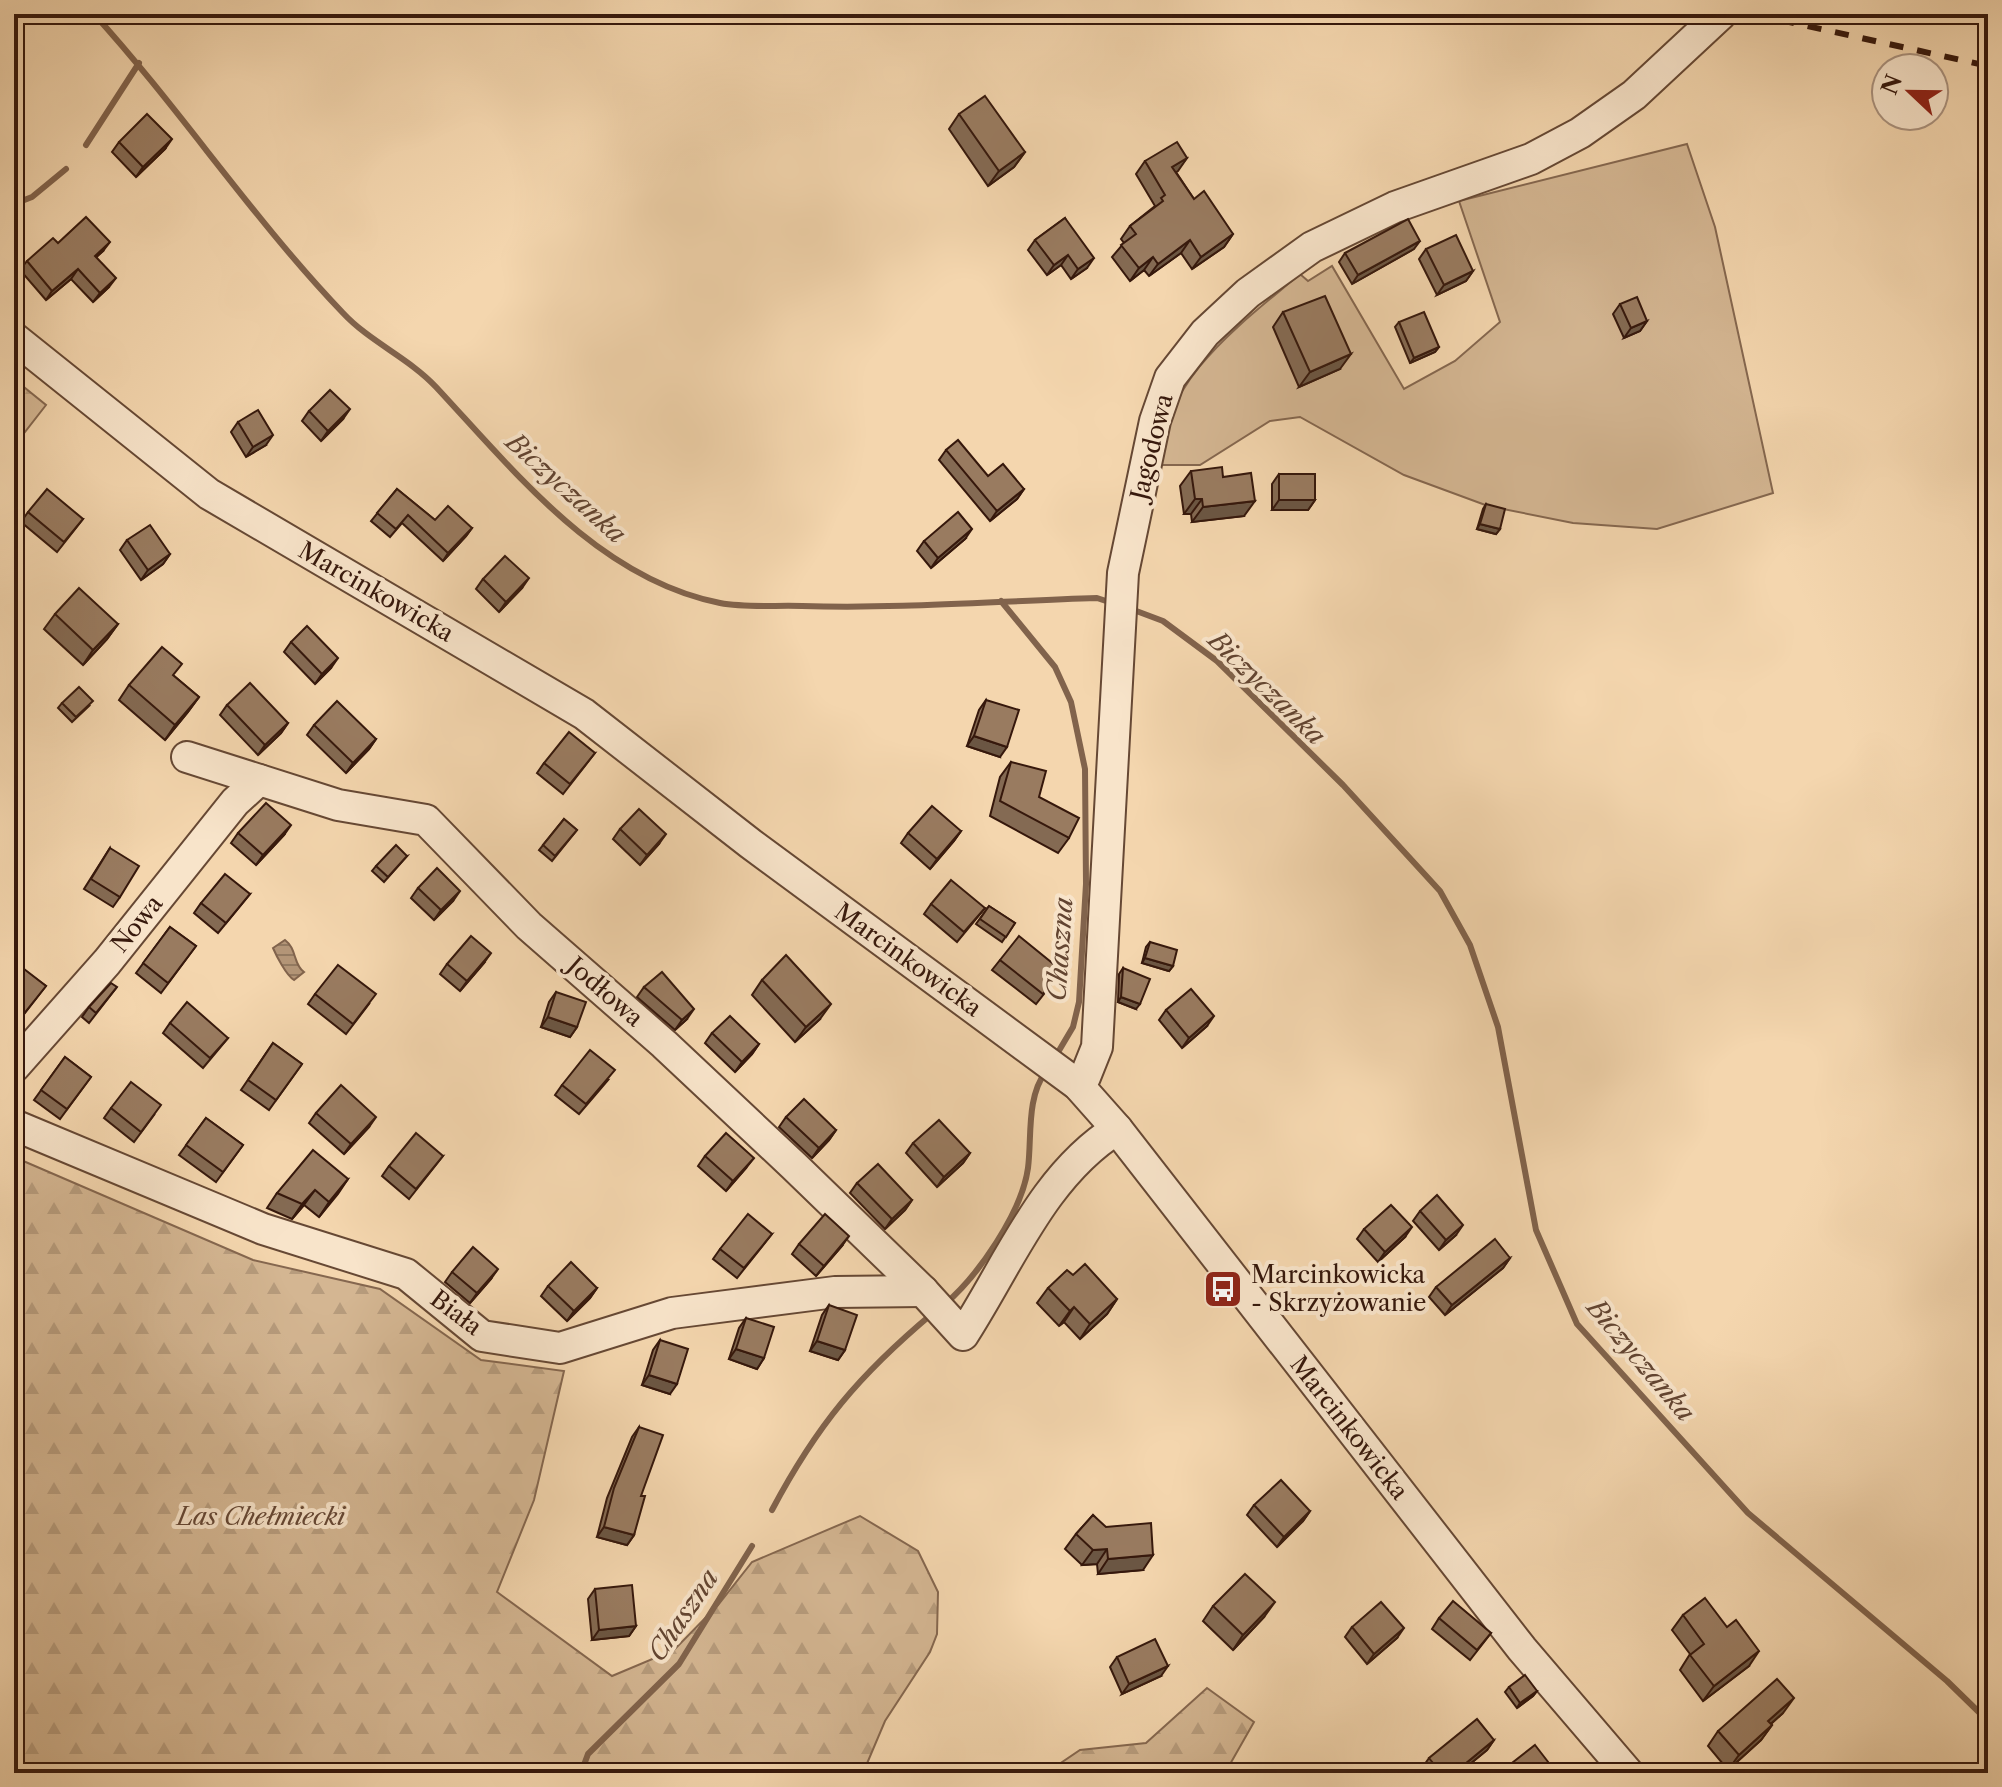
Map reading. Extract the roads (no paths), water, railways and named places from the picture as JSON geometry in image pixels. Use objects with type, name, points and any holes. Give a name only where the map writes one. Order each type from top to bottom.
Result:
[{"type":"street","name":"Jagodowa","points":[[1060,1072],[1085,1077],[1097,1047],[1117,636],[1123,573],[1155,421],[1170,378],[1205,333],[1248,293],[1312,247],[1395,207],[1531,159],[1580,133],[1634,95],[1721,14]]},
{"type":"street","name":"Marcinkowicka","points":[[14,338],[209,494],[584,714],[751,844],[1060,1072],[1117,1129],[1522,1649],[1628,1773]]},
{"type":"street","name":"Jodłowa","points":[[187,757],[338,805],[426,820],[529,926],[664,1044],[942,1312]]},
{"type":"street","name":"Nowa","points":[[14,1067],[107,962],[235,802],[259,780]]},
{"type":"street","name":"Biała","points":[[14,1125],[263,1229],[406,1274],[482,1336],[560,1348],[672,1313],[835,1292],[942,1312]]},
{"type":"street","points":[[942,1312],[1086,1148],[1117,1129]]},
{"type":"waterway","name":"Biczyczanka","points":[[94,14],[278,240],[343,313],[436,387],[497,454],[563,518],[598,547],[636,571],[676,590],[720,603],[740,605],[876,606],[1097,598],[1112,603]]},
{"type":"waterway","points":[[86,145],[139,63]]},
{"type":"waterway","points":[[14,204],[32,197],[66,169]]},
{"type":"waterway","name":"Chaszna","points":[[1001,601],[1055,667],[1071,702],[1085,769],[1086,884],[1079,1002],[1073,1027],[1054,1059]]},
{"type":"waterway","name":"Biczyczanka","points":[[1131,609],[1163,621],[1217,661],[1343,785],[1440,891],[1470,945],[1498,1027],[1536,1230],[1577,1324],[1748,1513],[1947,1681],[1988,1721]]},
{"type":"waterway","name":"Chaszna","points":[[945,1304],[971,1277],[997,1242],[1017,1204],[1028,1168],[1035,1093],[1046,1071]]},
{"type":"waterway","name":"Chaszna","points":[[772,1510],[806,1452],[842,1403],[883,1358],[933,1313]]},
{"type":"waterway","name":"Chaszna","points":[[581,1773],[588,1754],[679,1664],[752,1546]]},
{"type":"railway","points":[[1753,14],[1988,66]]},
{"type":"place","name":"Marcinkowicka - Skrzyżowanie","points":[[1223,1289]]},
{"type":"park label","name":"Las Chełmiecki","points":[[261,1517]]}]
